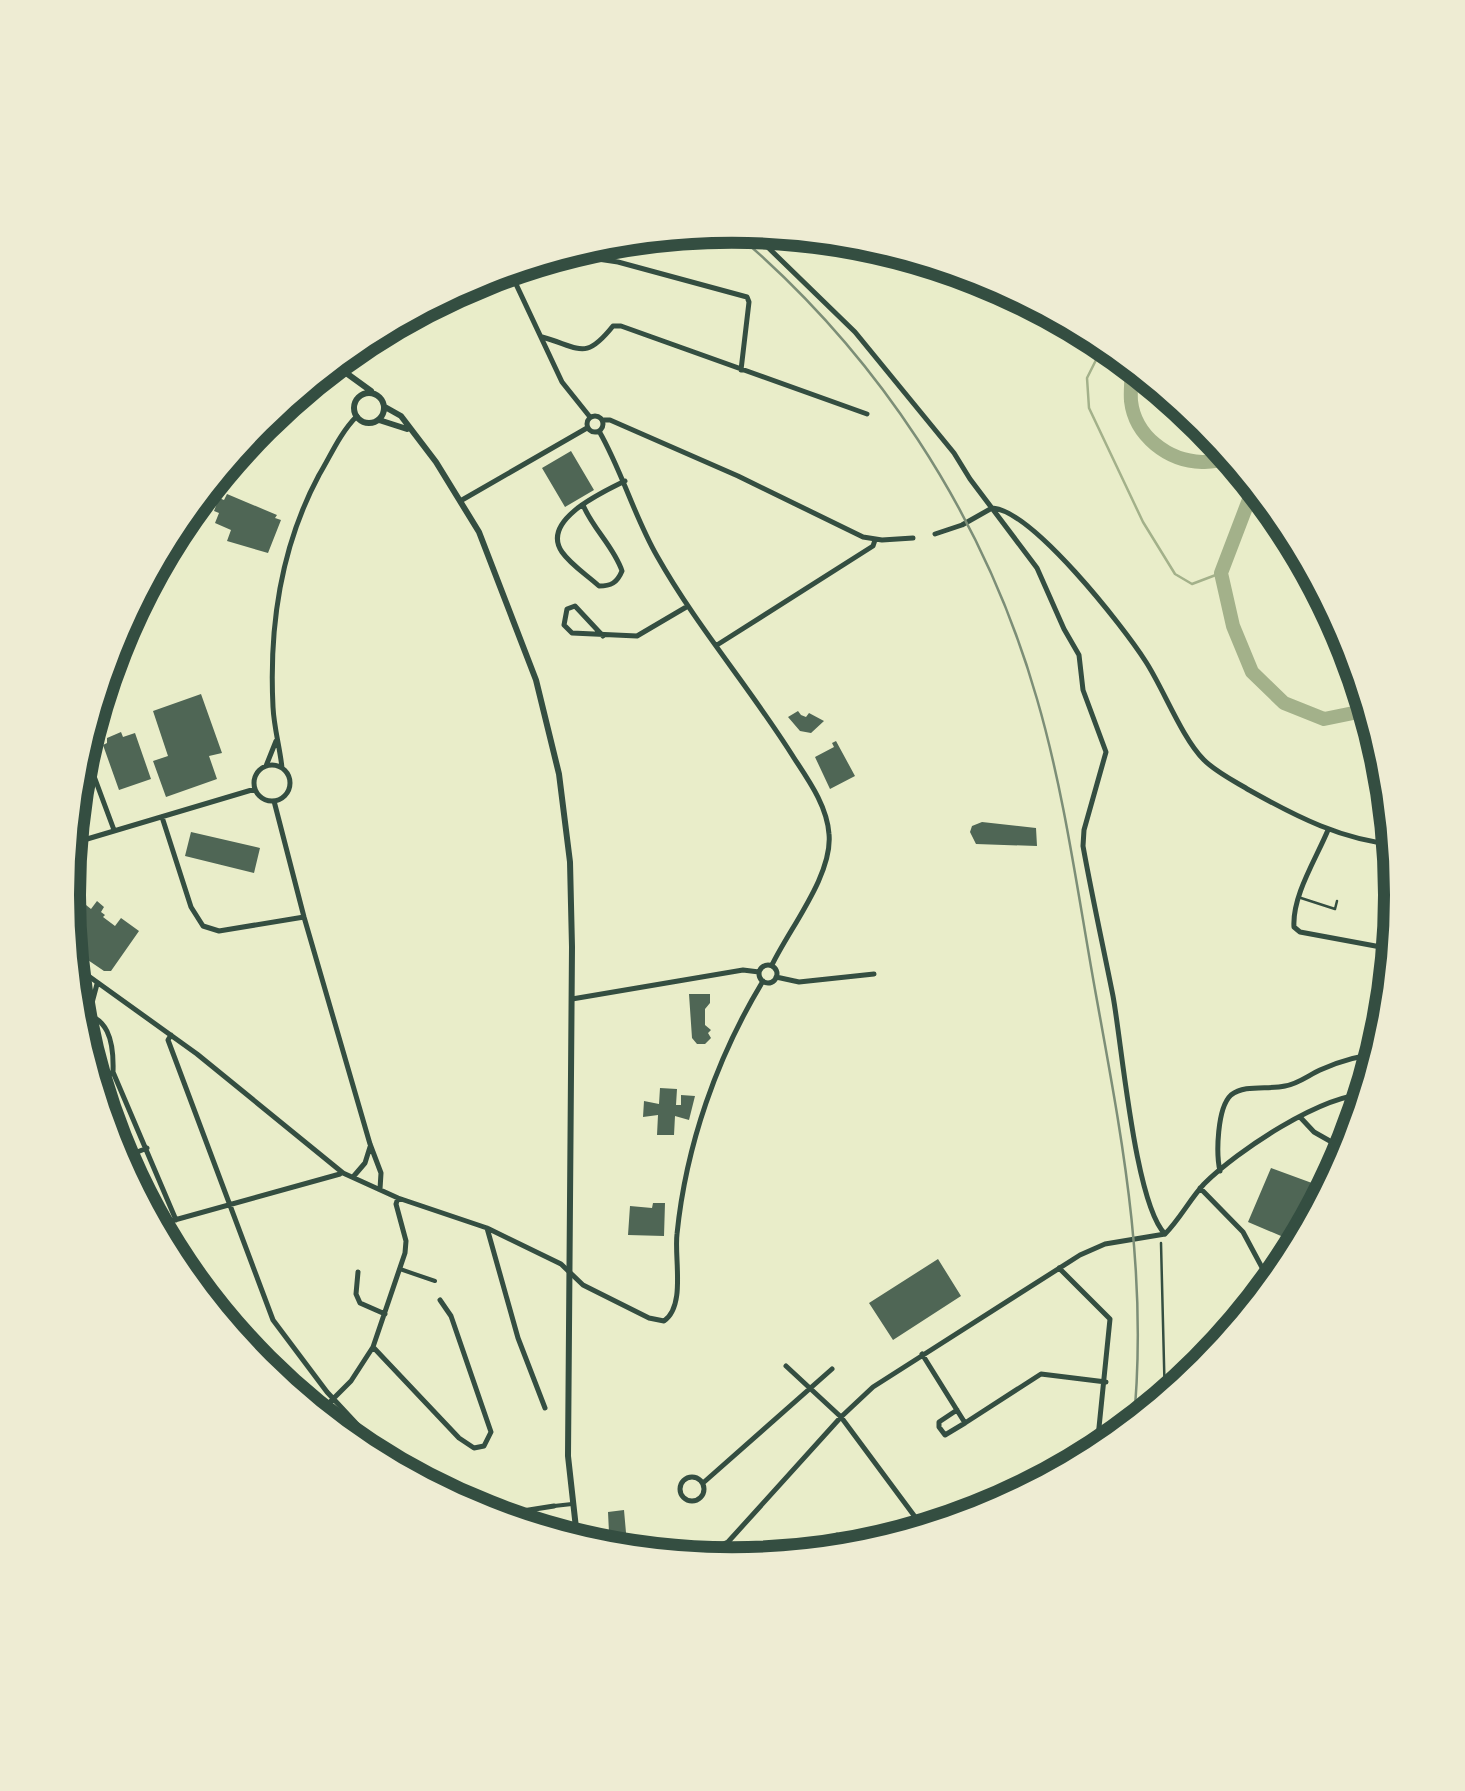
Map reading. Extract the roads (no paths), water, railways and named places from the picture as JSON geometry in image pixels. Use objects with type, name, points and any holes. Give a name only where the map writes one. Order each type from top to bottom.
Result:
[{"type":"street","points":[[764,244],[854,332],[945,441],[1037,568],[1078,655],[1083,690],[1104,742],[1106,760],[1084,830],[1083,846],[1139,1162],[1151,1214],[1163,1235]]},
{"type":"street","points":[[594,258],[746,297],[750,302],[741,370]]},
{"type":"street","points":[[515,281],[562,382],[590,417],[588,428]]},
{"type":"street","points":[[542,337],[585,350],[596,347],[613,326],[621,326],[867,414]]},
{"type":"street","points":[[344,371],[382,398],[385,407],[380,420]]},
{"type":"street","points":[[352,377],[358,398],[356,416],[367,423],[397,423],[412,432]]},
{"type":"street","points":[[358,398],[374,393]]},
{"type":"street","points":[[385,407],[400,416],[462,500],[502,585],[549,729],[570,862],[568,1456],[576,1529]]},
{"type":"street","points":[[276,738],[266,766],[257,773],[255,789],[263,798],[274,800],[284,796],[289,788],[276,738],[272,673],[287,553],[312,489],[356,416]]},
{"type":"street","points":[[590,417],[610,420],[875,540],[914,538]]},
{"type":"street","points":[[598,431],[602,420]]},
{"type":"street","points":[[462,500],[588,428],[598,431],[625,481],[655,553],[811,784],[830,835],[825,866],[772,965],[776,977]]},
{"type":"street","points":[[582,505],[622,571],[618,580],[608,586],[598,586],[562,553],[557,536],[562,522],[582,505],[625,481]]},
{"type":"street","points":[[935,534],[992,508],[1002,508],[1033,530],[1075,572],[1144,659],[1206,762],[1258,795],[1328,830],[1383,843]]},
{"type":"street","points":[[717,645],[873,546],[875,540]]},
{"type":"street","points":[[602,636],[575,606],[567,610],[564,625],[572,633],[602,636],[637,636],[688,606]]},
{"type":"street","points":[[266,766],[282,768]]},
{"type":"street","points":[[92,772],[114,831]]},
{"type":"street","points":[[82,841],[255,789]]},
{"type":"street","points":[[274,800],[304,917],[378,1164],[380,1190]]},
{"type":"street","points":[[162,818],[191,906],[203,926],[219,931],[304,917]]},
{"type":"street","points":[[1328,830],[1300,897],[1294,927],[1300,932],[1383,947]]},
{"type":"street","points":[[759,972],[772,965]]},
{"type":"street","points":[[572,1000],[695,977],[743,970],[759,972]]},
{"type":"street","points":[[759,972],[763,981]]},
{"type":"street","points":[[85,974],[171,1036],[343,1173],[398,1198],[487,1228],[571,1272],[583,1285],[649,1318],[664,1320],[676,1305],[677,1236],[682,1205],[716,1070],[763,981]]},
{"type":"street","points":[[776,977],[799,982],[874,974]]},
{"type":"street","points":[[763,981],[771,982],[776,977]]},
{"type":"street","points":[[91,1009],[98,983]]},
{"type":"street","points":[[92,1017],[107,1030],[113,1044],[113,1072],[176,1220]]},
{"type":"street","points":[[171,1036],[168,1040],[273,1320],[334,1399],[370,1438]]},
{"type":"street","points":[[1220,1171],[1217,1156],[1222,1119],[1232,1095],[1287,1086],[1344,1061],[1365,1057]]},
{"type":"street","points":[[106,1076],[113,1072]]},
{"type":"street","points":[[716,1548],[728,1542],[873,1387],[1088,1251],[1163,1235],[1200,1188],[1220,1171],[1326,1102],[1353,1097]]},
{"type":"street","points":[[1300,1117],[1314,1132],[1335,1144]]},
{"type":"street","points":[[353,1178],[365,1164],[370,1144]]},
{"type":"street","points":[[134,1154],[147,1148]]},
{"type":"street","points":[[365,1164],[378,1164]]},
{"type":"street","points":[[167,1222],[343,1173]]},
{"type":"street","points":[[1200,1188],[1242,1232],[1265,1273]]},
{"type":"street","points":[[327,1406],[351,1381],[373,1347],[385,1314],[406,1241],[396,1204],[398,1198]]},
{"type":"street","points":[[487,1228],[518,1338],[546,1408]]},
{"type":"street","points":[[1060,1268],[1110,1319],[1099,1435]]},
{"type":"street","points":[[400,1269],[435,1280]]},
{"type":"street","points":[[358,1272],[356,1294],[360,1303],[385,1314]]},
{"type":"street","points":[[373,1347],[459,1438],[474,1448],[484,1446],[492,1432],[451,1316],[440,1300]]},
{"type":"street","points":[[922,1354],[965,1424]]},
{"type":"street","points":[[786,1366],[841,1417],[918,1521]]},
{"type":"street","points":[[703,1483],[832,1369]]},
{"type":"street","points":[[957,1410],[939,1422],[945,1434],[1041,1374],[1106,1382]]},
{"type":"street","points":[[694,1477],[703,1483],[700,1499],[688,1501],[682,1496],[680,1488],[686,1478],[694,1477]]},
{"type":"street","points":[[519,1512],[572,1504]]},
{"type":"street","points":[[728,1542],[732,1548]]},
{"type":"lane","points":[[1300,897],[1335,909],[1337,901]]},
{"type":"waterway","points":[[1095,353],[1097,358],[1087,378],[1089,408],[1143,522],[1175,574],[1192,584],[1221,573]]},
{"type":"waterway","points":[[1132,380],[1134,414],[1155,444],[1189,461],[1219,461]]},
{"type":"waterway","points":[[1250,498],[1221,573],[1233,626],[1252,672],[1284,703],[1324,719],[1358,712]]},
{"type":"railway","points":[[747,243],[830,326],[918,439],[955,500],[1015,631],[1047,735],[1063,809],[1124,1158],[1138,1318],[1134,1409]]}]
